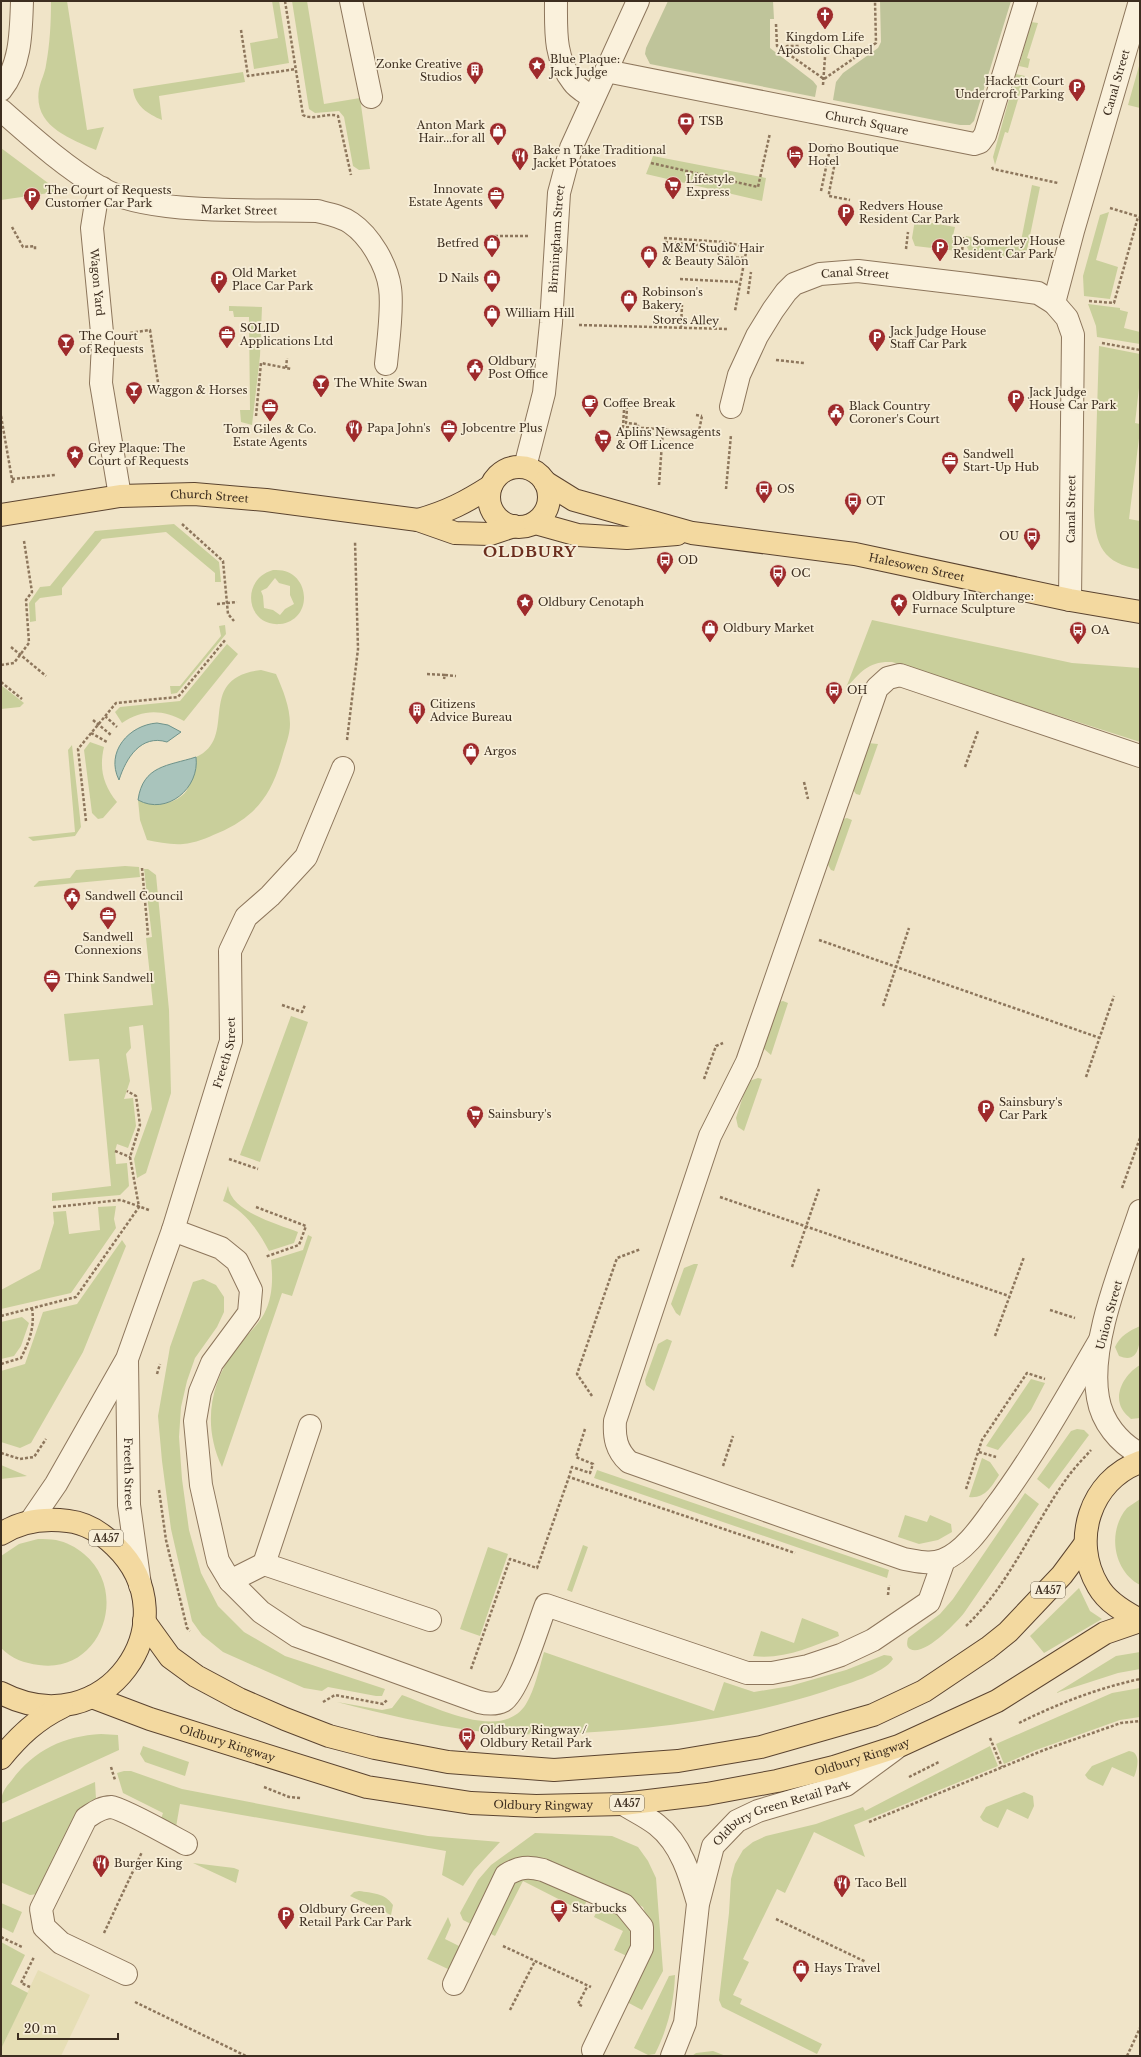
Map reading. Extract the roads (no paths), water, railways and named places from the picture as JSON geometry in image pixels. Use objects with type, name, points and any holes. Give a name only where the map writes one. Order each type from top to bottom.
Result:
[{"type":"main road","points":[[525,467],[535,471],[545,482]]},
{"type":"main road","name":"Church Street","points":[[418,520],[441,514],[460,505],[491,486],[496,477],[508,469],[525,467]]},
{"type":"main road","name":"Church Street","points":[[1,515],[120,496],[194,494],[418,520],[455,534],[490,534],[524,524],[545,514],[549,504],[548,488],[545,482]]},
{"type":"main road","name":"Halesowen Street","points":[[545,482],[574,500],[692,533],[855,554],[1070,600],[1140,612]]},
{"type":"main road","points":[[491,486],[489,494],[492,509],[504,523],[524,524]]},
{"type":"main road","name":"Halesowen Street","points":[[524,524],[578,536],[628,538],[692,533]]},
{"type":"main road","name":"Oldbury Ringway","points":[[1140,1462],[1132,1465],[1112,1479],[1098,1496],[1087,1523],[1085,1544],[1089,1566],[1098,1586],[1105,1596],[1123,1612],[1140,1620]]},
{"type":"main road","name":"A457","points":[[1,1693],[18,1702],[36,1706],[65,1706],[80,1703],[92,1697],[115,1681],[131,1662],[140,1642],[144,1621],[144,1607],[141,1588],[136,1574],[123,1553],[98,1532],[79,1522],[58,1520],[12,1525]]},
{"type":"main road","name":"A457","points":[[144,1621],[170,1657],[196,1676],[239,1699],[285,1719],[330,1736],[375,1748],[448,1762],[554,1770],[678,1761],[768,1745],[873,1715],[924,1691],[988,1648],[1008,1632],[1062,1575],[1085,1544]]},
{"type":"main road","name":"Oldbury Ringway","points":[[92,1697],[150,1719],[367,1787],[470,1803],[536,1806],[623,1804],[708,1794],[777,1781],[834,1767],[899,1746],[997,1701],[1105,1633],[1140,1620]]},
{"type":"main road","name":"A457","points":[[1,1758],[30,1727],[46,1715],[65,1706]]},
{"type":"street","points":[[1,90],[16,65],[21,36],[22,1]]},
{"type":"street","points":[[351,1],[371,97]]},
{"type":"street","points":[[556,1],[556,44],[562,65],[573,83],[592,97]]},
{"type":"street","name":"Birmingham Street","points":[[525,467],[544,393],[551,323],[559,193],[571,148],[592,97],[606,71],[638,1]]},
{"type":"street","name":"Church Square","points":[[606,71],[974,144],[980,142],[985,135],[1026,1]]},
{"type":"street","name":"Canal Street","points":[[1054,303],[1073,231],[1140,1]]},
{"type":"street","name":"Market Street","points":[[1,110],[99,196],[177,207],[317,211],[335,215],[351,223],[373,247],[384,268],[390,288],[389,336],[386,364]]},
{"type":"street","name":"Wagon Yard","points":[[99,196],[92,228],[103,343],[101,383],[120,496]]},
{"type":"street","name":"Canal Street","points":[[730,407],[739,375],[757,336],[773,310],[794,284],[820,274],[858,271],[1038,293],[1054,303],[1067,318],[1073,335],[1070,600]]},
{"type":"street","points":[[1100,1340],[1037,1449],[1012,1487],[970,1539],[944,1560],[932,1562],[904,1559],[629,1462],[621,1455],[614,1436],[615,1421],[710,1136],[747,1062],[877,688],[888,678],[900,675],[1140,756]]},
{"type":"street","name":"Freeth Street","points":[[12,1525],[56,1484],[127,1359],[172,1230],[231,1041],[230,951],[246,917],[270,896],[306,858],[343,768]]},
{"type":"street","name":"Union Street","points":[[1140,1211],[1108,1310],[1100,1340],[1096,1371],[1098,1398],[1112,1432],[1130,1449],[1140,1454]]},
{"type":"street","points":[[172,1230],[221,1248],[237,1261],[251,1290],[249,1313],[212,1363],[200,1392],[195,1421],[203,1492],[218,1561],[230,1581],[261,1612],[297,1636],[479,1702],[492,1704],[503,1700],[514,1689],[546,1605],[747,1674],[772,1673],[808,1666],[841,1655],[873,1640],[929,1602],[944,1560]]},
{"type":"street","name":"Freeth Street","points":[[127,1359],[129,1505],[141,1588]]},
{"type":"street","points":[[230,1581],[264,1564],[310,1426]]},
{"type":"street","points":[[264,1564],[430,1620]]},
{"type":"street","name":"Oldbury Green Retail Park","points":[[672,2056],[685,2023],[698,1904],[712,1846],[736,1821],[758,1811],[846,1785],[899,1746]]},
{"type":"street","name":"Oldbury Green Retail Park","points":[[623,1804],[658,1826],[673,1844],[687,1866],[698,1904]]},
{"type":"street","points":[[126,1974],[61,1943],[44,1927],[41,1909],[86,1818],[99,1810],[112,1807],[160,1829],[186,1844]]},
{"type":"street","points":[[454,1984],[506,1875],[518,1868],[531,1867],[543,1870],[624,1905],[642,1927],[642,1948],[593,2050]]},
{"type":"water","points":[[157,723],[168,725],[181,732],[167,742],[158,740],[150,741],[142,745],[130,756],[119,780],[115,770],[115,760],[117,750],[122,742],[137,729]]},
{"type":"water","points":[[196,757],[196,768],[193,779],[179,796],[170,802],[160,804],[149,804],[138,800],[141,788],[151,773],[167,765]]},
{"type":"place","name":"Kingdom Life Apostolic Chapel","points":[[825,30]]},
{"type":"place","name":"Blue Plaque: Jack Judge","points":[[537,80]]},
{"type":"place","name":"Zonke Creative Studios","points":[[475,85]]},
{"type":"place","name":"Hackett Court Undercroft Parking","points":[[1077,102]]},
{"type":"place","name":"TSB","points":[[686,136]]},
{"type":"place","name":"Anton Mark Hair...for all","points":[[498,146]]},
{"type":"place","name":"Domo Boutique Hotel","points":[[795,169]]},
{"type":"place","name":"Bake n Take Traditional Jacket Potatoes","points":[[520,171]]},
{"type":"place","name":"Lifestyle Express","points":[[673,200]]},
{"type":"place","name":"Innovate Estate Agents","points":[[496,210]]},
{"type":"place","name":"The Court of Requests Customer Car Park","points":[[32,211]]},
{"type":"place","name":"Redvers House Resident Car Park","points":[[846,227]]},
{"type":"place","name":"Betfred","points":[[492,258]]},
{"type":"place","name":"De Somerley House Resident Car Park","points":[[940,262]]},
{"type":"place","name":"M&M Studio Hair & Beauty Salon","points":[[649,269]]},
{"type":"place","name":"D Nails","points":[[492,293]]},
{"type":"place","name":"Old Market Place Car Park","points":[[219,294]]},
{"type":"place","name":"Robinson's Bakery","points":[[629,313]]},
{"type":"place","name":"William Hill","points":[[492,328]]},
{"type":"place","name":"SOLID Applications Ltd","points":[[227,349]]},
{"type":"place","name":"Jack Judge House Staff Car Park","points":[[877,352]]},
{"type":"place","name":"The Court of Requests","points":[[66,357]]},
{"type":"place","name":"Oldbury Post Office","points":[[475,382]]},
{"type":"place","name":"The White Swan","points":[[321,398]]},
{"type":"place","name":"Waggon & Horses","points":[[134,405]]},
{"type":"place","name":"Jack Judge House Car Park","points":[[1016,413]]},
{"type":"place","name":"Coffee Break","points":[[590,418]]},
{"type":"place","name":"Tom Giles & Co. Estate Agents","points":[[270,422]]},
{"type":"place","name":"Black Country Coroner's Court","points":[[836,427]]},
{"type":"place","name":"Papa John's","points":[[354,443]]},
{"type":"place","name":"Jobcentre Plus","points":[[449,443]]},
{"type":"place","name":"Aplins Newsagents & Off Licence","points":[[603,453]]},
{"type":"place","name":"Grey Plaque: The Court of Requests","points":[[75,469]]},
{"type":"place","name":"Sandwell Start-Up Hub","points":[[950,475]]},
{"type":"place","name":"OS","points":[[764,504]]},
{"type":"place","name":"OT","points":[[853,516]]},
{"type":"place","name":"OU","points":[[1032,551]]},
{"type":"place","name":"OD","points":[[665,575]]},
{"type":"place","name":"OC","points":[[778,588]]},
{"type":"place","name":"Oldbury Cenotaph","points":[[525,617]]},
{"type":"place","name":"Oldbury Interchange: Furnace Sculpture","points":[[899,617]]},
{"type":"place","name":"Oldbury Market","points":[[710,643]]},
{"type":"place","name":"OA","points":[[1078,645]]},
{"type":"place","name":"OH","points":[[834,705]]},
{"type":"place","name":"Citizens Advice Bureau","points":[[417,725]]},
{"type":"place","name":"Argos","points":[[471,766]]},
{"type":"place","name":"Sandwell Council","points":[[72,911]]},
{"type":"place","name":"Sandwell Connexions","points":[[108,930]]},
{"type":"place","name":"Think Sandwell","points":[[52,993]]},
{"type":"place","name":"Sainsbury's Car Park","points":[[986,1123]]},
{"type":"place","name":"Sainsbury's","points":[[475,1129]]},
{"type":"place","name":"Oldbury Ringway / Oldbury Retail Park","points":[[467,1751]]},
{"type":"place","name":"Burger King","points":[[101,1878]]},
{"type":"place","name":"Taco Bell","points":[[842,1898]]},
{"type":"place","name":"Starbucks","points":[[559,1923]]},
{"type":"place","name":"Oldbury Green Retail Park Car Park","points":[[286,1930]]},
{"type":"place","name":"Hays Travel","points":[[801,1983]]},
{"type":"district","name":"OLDBURY","points":[[530,552]]}]
